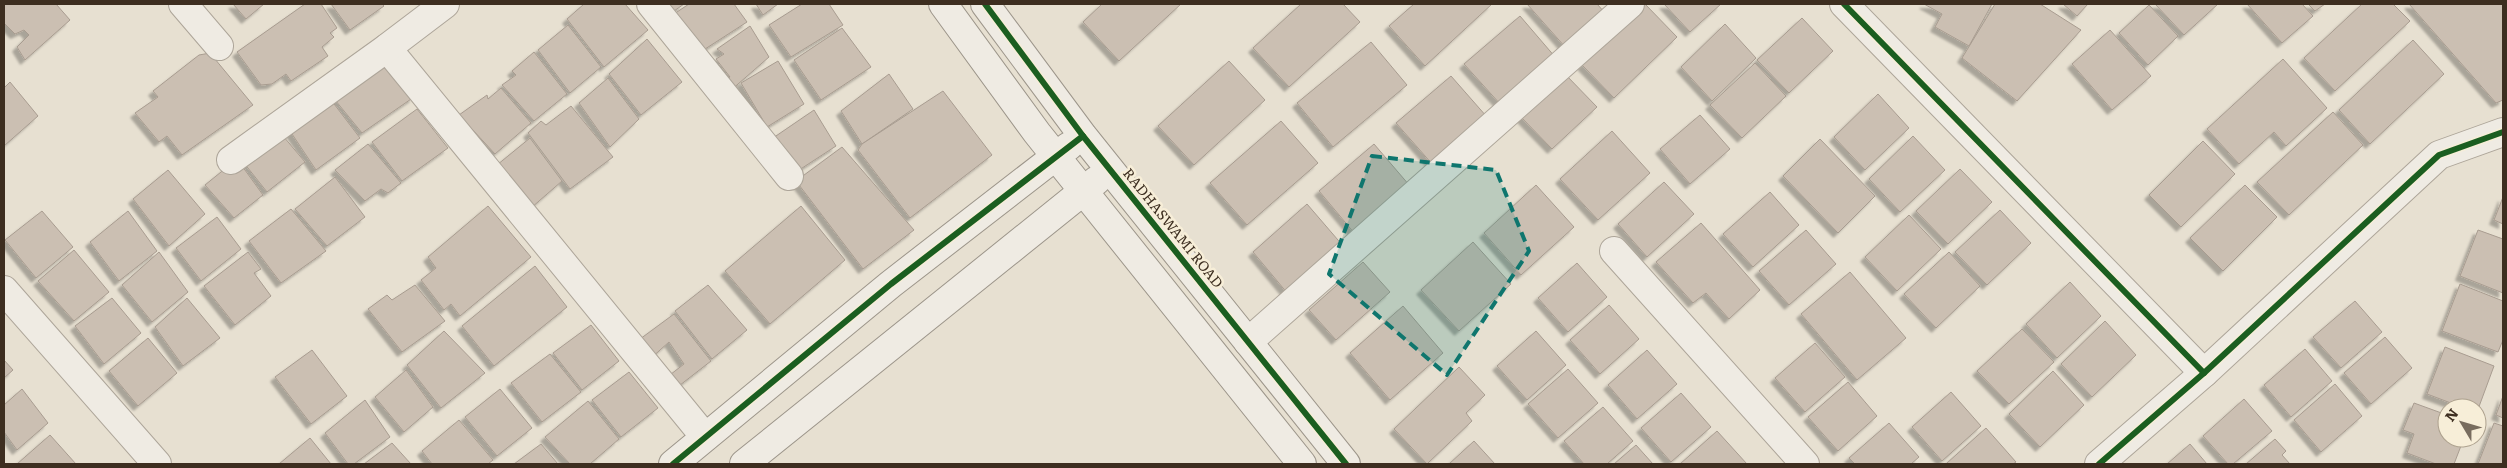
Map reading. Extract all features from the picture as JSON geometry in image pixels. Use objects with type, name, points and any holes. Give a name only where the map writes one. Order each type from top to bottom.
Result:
[{"type":"street","points":[[183,4],[219,46]]},
{"type":"street","points":[[231,160],[445,4]]},
{"type":"street","points":[[651,4],[789,176]]},
{"type":"street","points":[[943,4],[1056,156],[1302,464]]},
{"type":"street","name":"RADHASWAMI ROAD","points":[[985,4],[1083,136],[1346,464]]},
{"type":"street","points":[[1248,342],[1630,4]]},
{"type":"street","points":[[1844,4],[2204,373]]},
{"type":"street","points":[[387,48],[704,437]]},
{"type":"street","points":[[2099,464],[2204,373],[2439,155],[2503,132]]},
{"type":"street","points":[[673,464],[891,284],[1083,136]]},
{"type":"street","points":[[744,464],[1110,170]]},
{"type":"street","points":[[1614,251],[1805,464]]},
{"type":"street","points":[[4,290],[157,464]]},
{"type":"highlighted area","points":[[1372,156],[1496,170],[1529,251],[1447,375],[1329,274]]},
{"type":"building","points":[[4,4],[56,4],[70,20],[25,60],[17,47],[29,35],[24,30],[15,34],[4,23]]},
{"type":"building","points":[[233,4],[264,4],[246,19]]},
{"type":"building","points":[[305,4],[321,4],[337,28],[330,33],[334,37],[322,47],[328,56],[291,81],[286,74],[272,84],[261,85],[237,52]]},
{"type":"building","points":[[331,4],[382,4],[384,6],[350,30]]},
{"type":"building","points":[[584,4],[625,4],[648,30],[604,67],[567,19]]},
{"type":"building","points":[[669,4],[684,4],[674,11]]},
{"type":"building","points":[[689,4],[734,4],[747,22],[702,51],[674,14]]},
{"type":"building","points":[[756,4],[778,4],[763,15]]},
{"type":"building","points":[[802,4],[829,4],[843,25],[791,57],[769,25]]},
{"type":"building","points":[[1102,4],[1181,4],[1119,61],[1083,22]]},
{"type":"building","points":[[1301,4],[1343,4],[1360,22],[1289,87],[1253,48]]},
{"type":"building","points":[[1414,4],[1492,4],[1425,66],[1389,26]]},
{"type":"building","points":[[1527,4],[1597,4],[1606,14],[1566,48]]},
{"type":"building","points":[[1645,4],[1677,37],[1614,98],[1582,65]]},
{"type":"building","points":[[1664,4],[1721,4],[1690,32]]},
{"type":"building","points":[[1924,4],[1992,4],[1969,46],[1935,27],[1942,14]]},
{"type":"building","points":[[1995,4],[2040,4],[2081,30],[2017,101],[1962,58]]},
{"type":"building","points":[[2063,4],[2088,4],[2077,16]]},
{"type":"building","points":[[2155,4],[2218,4],[2184,35]]},
{"type":"building","points":[[2247,4],[2302,4],[2313,16],[2282,43]]},
{"type":"building","points":[[2308,4],[2325,4],[2315,11]]},
{"type":"building","points":[[2362,4],[2393,4],[2410,21],[2335,91],[2304,58]]},
{"type":"building","points":[[2409,4],[2503,4],[2503,100],[2496,103]]},
{"type":"building","points":[[2149,5],[2178,36],[2148,65],[2119,33]]},
{"type":"building","points":[[1520,16],[1556,58],[1501,105],[1464,64]]},
{"type":"building","points":[[1802,18],[1833,51],[1789,93],[1757,60]]},
{"type":"building","points":[[1725,24],[1756,58],[1712,101],[1681,67]]},
{"type":"building","points":[[568,25],[601,67],[570,93],[538,50]]},
{"type":"building","points":[[750,26],[769,57],[730,91],[722,82],[730,77],[716,59],[724,54],[717,49]]},
{"type":"building","points":[[842,28],[871,67],[821,100],[794,60]]},
{"type":"building","points":[[2110,30],[2151,76],[2112,110],[2072,64]]},
{"type":"building","points":[[647,39],[682,82],[641,115],[609,74]]},
{"type":"building","points":[[2413,40],[2444,74],[2370,144],[2339,110]]},
{"type":"building","points":[[1371,42],[1407,85],[1333,147],[1297,103]]},
{"type":"building","points":[[534,52],[567,94],[534,121],[502,85],[516,75],[512,71]]},
{"type":"building","points":[[210,53],[253,105],[182,155],[167,136],[159,142],[135,113],[158,97],[153,91],[199,55]]},
{"type":"building","points":[[385,57],[414,97],[362,133],[331,95]]},
{"type":"building","points":[[2283,59],[2327,108],[2286,146],[2274,132],[2239,164],[2207,129]]},
{"type":"building","points":[[778,61],[804,104],[767,127],[741,83]]},
{"type":"building","points":[[1229,61],[1265,100],[1194,165],[1158,126]]},
{"type":"building","points":[[1755,63],[1786,96],[1742,138],[1710,105]]},
{"type":"building","points":[[889,74],[913,109],[862,144],[841,111]]},
{"type":"building","points":[[1565,74],[1597,107],[1552,149],[1520,116]]},
{"type":"building","points":[[1451,76],[1487,117],[1433,165],[1396,123]]},
{"type":"building","points":[[608,78],[639,119],[610,147],[579,103]]},
{"type":"building","points":[[10,82],[38,116],[4,146],[4,88]]},
{"type":"building","points":[[501,88],[531,123],[495,154],[459,115],[487,95],[488,99]]},
{"type":"building","points":[[943,91],[992,155],[910,218],[858,150],[862,144]]},
{"type":"building","points":[[1878,94],[1909,128],[1865,170],[1834,137]]},
{"type":"building","points":[[328,96],[360,138],[316,170],[286,125]]},
{"type":"building","points":[[571,106],[613,157],[570,189],[528,133],[541,121],[546,125]]},
{"type":"building","points":[[417,109],[448,148],[402,181],[372,142]]},
{"type":"building","points":[[814,110],[836,146],[793,174],[773,138]]},
{"type":"building","points":[[2333,112],[2363,145],[2289,215],[2257,182]]},
{"type":"building","points":[[1700,115],[1730,149],[1690,184],[1660,149]]},
{"type":"building","points":[[1281,121],[1318,163],[1247,225],[1210,183]]},
{"type":"building","points":[[278,130],[305,162],[267,192],[240,158]]},
{"type":"building","points":[[1612,131],[1650,173],[1598,220],[1560,179]]},
{"type":"building","points":[[1913,136],[1945,170],[1900,212],[1869,179]]},
{"type":"building","points":[[530,138],[562,181],[531,208],[497,165]]},
{"type":"building","points":[[1820,139],[1875,196],[1838,233],[1783,176]]},
{"type":"building","points":[[2203,141],[2235,174],[2181,227],[2149,195]]},
{"type":"building","points":[[368,144],[401,183],[388,193],[381,189],[365,201],[335,170]]},
{"type":"building","points":[[1374,144],[1410,186],[1355,234],[1319,191]]},
{"type":"building","points":[[842,147],[914,230],[863,269],[796,181]]},
{"type":"building","points":[[237,159],[263,195],[234,218],[205,185]]},
{"type":"building","points":[[1960,169],[1992,202],[1948,244],[1916,211]]},
{"type":"building","points":[[168,170],[205,214],[169,246],[133,199]]},
{"type":"building","points":[[335,177],[365,217],[327,246],[295,209]]},
{"type":"building","points":[[1664,182],[1694,214],[1647,257],[1618,224]]},
{"type":"building","points":[[1536,185],[1574,227],[1521,275],[1484,233]]},
{"type":"building","points":[[2245,185],[2277,217],[2223,271],[2190,238]]},
{"type":"building","points":[[1770,192],[1799,225],[1753,267],[1723,234]]},
{"type":"building","points":[[2503,197],[2503,224],[2494,220]]},
{"type":"building","points":[[1307,204],[1344,247],[1288,294],[1253,252]]},
{"type":"building","points":[[488,206],[531,257],[460,316],[451,304],[444,310],[421,280],[436,268],[428,257]]},
{"type":"building","points":[[801,206],[845,260],[770,324],[725,271]]},
{"type":"building","points":[[291,209],[326,251],[281,283],[249,241]]},
{"type":"building","points":[[2000,210],[2031,243],[1987,285],[1955,252]]},
{"type":"building","points":[[42,211],[73,247],[36,278],[5,240]]},
{"type":"building","points":[[128,211],[157,251],[119,281],[90,242]]},
{"type":"building","points":[[1909,215],[1941,249],[1897,291],[1865,257]]},
{"type":"building","points":[[217,217],[241,249],[201,281],[176,248]]},
{"type":"building","points":[[1701,223],[1760,290],[1729,319],[1706,293],[1693,303],[1656,262]]},
{"type":"building","points":[[1806,230],[1836,264],[1789,305],[1759,271]]},
{"type":"building","points":[[2478,230],[2503,239],[2503,293],[2460,276]]},
{"type":"building","points":[[1473,242],[1511,284],[1459,331],[1421,290]]},
{"type":"building","points":[[74,250],[109,292],[74,321],[38,281]]},
{"type":"building","points":[[159,252],[188,292],[152,322],[122,285]]},
{"type":"building","points":[[248,252],[261,269],[254,273],[271,296],[235,325],[204,286]]},
{"type":"building","points":[[1949,252],[1980,286],[1936,328],[1904,294]]},
{"type":"building","points":[[1363,262],[1390,292],[1336,340],[1309,310]]},
{"type":"building","points":[[1577,263],[1607,297],[1568,332],[1538,298]]},
{"type":"building","points":[[535,266],[567,307],[494,366],[462,326]]},
{"type":"building","points":[[1850,272],[1906,338],[1857,380],[1801,314]]},
{"type":"building","points":[[2070,282],[2101,316],[2057,358],[2026,324]]},
{"type":"building","points":[[2460,284],[2503,301],[2503,340],[2498,352],[2442,331]]},
{"type":"building","points":[[415,285],[445,321],[402,352],[368,309],[387,295],[392,300]]},
{"type":"building","points":[[708,285],[747,330],[712,359],[675,311]]},
{"type":"building","points":[[112,298],[141,333],[104,364],[75,326]]},
{"type":"building","points":[[187,298],[220,338],[183,366],[155,327]]},
{"type":"building","points":[[2355,301],[2382,332],[2341,368],[2313,337]]},
{"type":"building","points":[[1609,305],[1639,339],[1600,374],[1570,340]]},
{"type":"building","points":[[1403,306],[1443,353],[1390,400],[1350,353]]},
{"type":"building","points":[[674,314],[711,361],[675,389],[666,378],[684,364],[669,342],[650,359],[636,342]]},
{"type":"building","points":[[2105,321],[2136,355],[2092,397],[2061,364]]},
{"type":"building","points":[[591,325],[619,361],[582,390],[553,353]]},
{"type":"building","points":[[2022,329],[2054,362],[2009,404],[1977,371]]},
{"type":"building","points":[[444,331],[485,373],[441,408],[407,365]]},
{"type":"building","points":[[1536,331],[1566,365],[1527,400],[1497,366]]},
{"type":"building","points":[[2385,337],[2412,368],[2371,404],[2344,373]]},
{"type":"building","points":[[148,338],[177,373],[138,406],[109,371]]},
{"type":"building","points":[[1815,343],[1845,377],[1805,412],[1775,378]]},
{"type":"building","points":[[2445,347],[2494,366],[2482,398],[2438,398],[2427,394]]},
{"type":"building","points":[[2305,349],[2332,381],[2291,417],[2264,385]]},
{"type":"building","points":[[312,350],[347,396],[311,424],[275,377]]},
{"type":"building","points":[[1647,350],[1677,384],[1637,419],[1608,385]]},
{"type":"building","points":[[550,354],[581,392],[542,422],[511,383]]},
{"type":"building","points":[[4,360],[13,370],[4,378]]},
{"type":"building","points":[[1459,367],[1485,395],[1466,413],[1472,421],[1427,464],[1394,429]]},
{"type":"building","points":[[1568,369],[1598,403],[1558,438],[1528,404]]},
{"type":"building","points":[[406,370],[433,407],[404,432],[375,397]]},
{"type":"building","points":[[2053,371],[2084,405],[2040,447],[2009,414]]},
{"type":"building","points":[[629,372],[658,408],[621,437],[592,400]]},
{"type":"building","points":[[1848,382],[1877,416],[1838,451],[1808,417]]},
{"type":"building","points":[[2335,384],[2362,416],[2321,452],[2294,420]]},
{"type":"building","points":[[22,389],[48,423],[17,450],[4,432],[4,405]]},
{"type":"building","points":[[500,389],[532,428],[497,456],[465,417]]},
{"type":"building","points":[[1951,392],[1981,426],[1942,461],[1912,427]]},
{"type":"building","points":[[1681,393],[1711,427],[1671,462],[1641,428]]},
{"type":"building","points":[[2503,396],[2503,418],[2496,415]]},
{"type":"building","points":[[2244,399],[2272,431],[2233,464],[2228,464],[2203,436]]},
{"type":"building","points":[[365,400],[390,437],[354,464],[348,464],[325,433]]},
{"type":"building","points":[[588,401],[619,439],[590,464],[570,464],[545,437]]},
{"type":"building","points":[[2414,403],[2437,411],[2437,448],[2460,448],[2454,464],[2436,464],[2407,453],[2414,434],[2403,430]]},
{"type":"building","points":[[1603,407],[1633,441],[1607,464],[1584,464],[1564,441]]},
{"type":"building","points":[[459,420],[493,460],[488,464],[432,464],[422,451]]},
{"type":"building","points":[[1889,423],[1919,457],[1911,464],[1855,464],[1849,458]]},
{"type":"building","points":[[2494,423],[2503,426],[2503,464],[2478,464],[2484,448],[2487,448],[2487,441]]},
{"type":"building","points":[[1986,428],[2016,462],[2013,464],[1947,463]]},
{"type":"building","points":[[1717,431],[1747,464],[1680,464]]},
{"type":"building","points":[[50,435],[76,464],[17,464]]},
{"type":"building","points":[[310,438],[331,464],[279,464]]},
{"type":"building","points":[[2275,439],[2286,451],[2282,455],[2290,464],[2246,464]]},
{"type":"building","points":[[1474,441],[1495,464],[1449,464]]},
{"type":"building","points":[[392,443],[411,464],[364,464]]},
{"type":"building","points":[[541,444],[558,464],[514,464]]},
{"type":"building","points":[[2190,444],[2207,464],[2167,464]]},
{"type":"building","points":[[1636,445],[1653,464],[1614,464]]},
{"type":"cycle path","points":[[985,4],[1083,136],[1346,464]]},
{"type":"cycle path","points":[[1844,4],[2204,373]]},
{"type":"cycle path","points":[[2099,464],[2204,373],[2439,155],[2503,132]]},
{"type":"cycle path","points":[[673,464],[891,284],[1083,136]]}]
